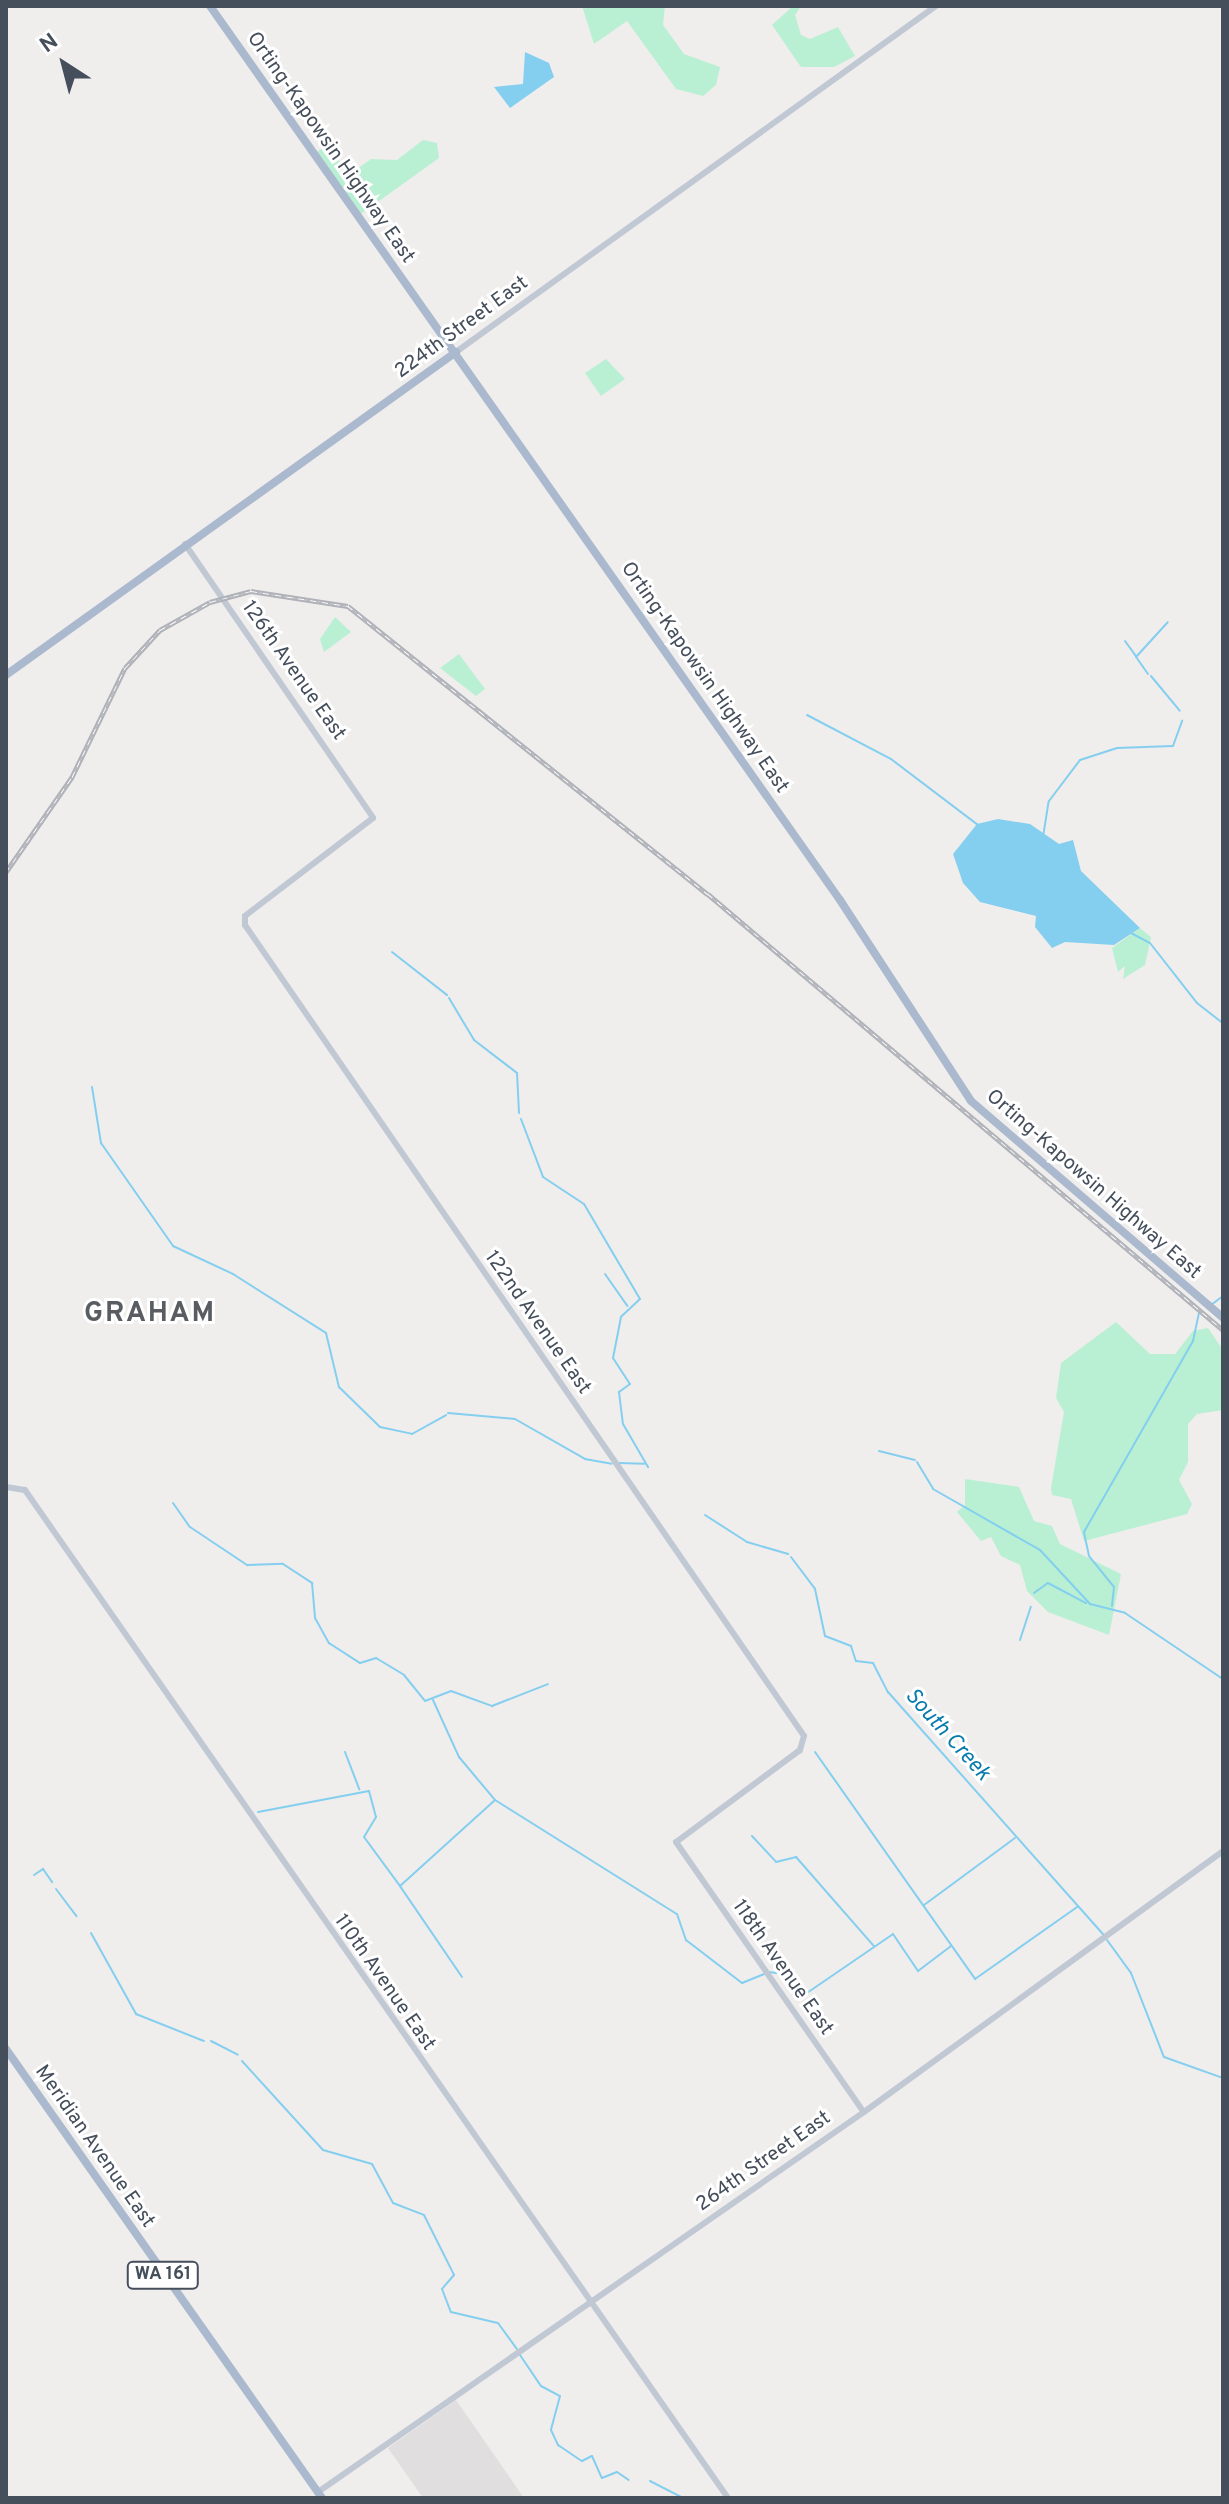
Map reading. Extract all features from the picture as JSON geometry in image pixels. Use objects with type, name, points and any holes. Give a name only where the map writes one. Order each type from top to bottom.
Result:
[{"type":"main road","name":"Orting-Kapowsin Highway East","points":[[210,6],[456,352],[971,1101],[1223,1318]]},
{"type":"main road","name":"224th Street East","points":[[6,675],[456,352]]},
{"type":"main road","name":"Meridian Avenue East","points":[[6,2049],[320,2495]]},
{"type":"street","name":"224th Street East","points":[[456,352],[936,6]]},
{"type":"street","name":"126th Avenue East","points":[[185,544],[373,818],[243,919]]},
{"type":"street","name":"122nd Avenue East","points":[[243,919],[805,1743],[676,1841]]},
{"type":"street","name":"110th Avenue East","points":[[6,1487],[17,1485],[728,2498]]},
{"type":"street","name":"118th Avenue East","points":[[676,1841],[864,2112]]},
{"type":"street","name":"264th Street East","points":[[320,2495],[864,2112],[1223,1851]]},
{"type":"shaded area","points":[[456,2400],[524,2498],[423,2498],[388,2448]]},
{"type":"green space","points":[[582,6],[665,6],[663,25],[684,54],[720,67],[716,85],[703,96],[676,89],[627,21],[594,44]]},
{"type":"green space","points":[[793,6],[801,6],[795,15],[801,35],[810,39],[838,27],[855,56],[834,67],[801,67],[772,25]]},
{"type":"green space","points":[[423,140],[437,143],[439,158],[361,214],[317,152],[327,144],[349,175],[371,159],[397,160]]},
{"type":"green space","points":[[606,359],[625,379],[601,396],[585,373]]},
{"type":"green space","points":[[335,617],[351,632],[324,652],[320,639]]},
{"type":"green space","points":[[459,654],[485,689],[476,696],[440,668]]},
{"type":"green space","points":[[1140,928],[1151,937],[1145,965],[1123,979],[1125,966],[1118,972],[1112,948]]},
{"type":"green space","points":[[1116,1322],[1150,1354],[1175,1354],[1193,1331],[1208,1328],[1223,1350],[1223,1410],[1197,1414],[1188,1424],[1188,1462],[1179,1480],[1192,1504],[1187,1514],[1084,1541],[1071,1499],[1052,1495],[1051,1488],[1064,1412],[1056,1398],[1061,1363]]},
{"type":"green space","points":[[965,1479],[1019,1487],[1034,1521],[1052,1526],[1060,1544],[1121,1574],[1109,1635],[1048,1612],[1027,1591],[1020,1565],[1001,1556],[991,1537],[981,1541],[957,1512],[965,1505]]},
{"type":"water","points":[[525,52],[549,63],[554,77],[510,108],[494,87],[523,84]]},
{"type":"water","points":[[998,819],[1030,824],[1059,844],[1073,840],[1081,871],[1140,928],[1114,945],[1065,942],[1052,948],[1035,927],[1036,916],[980,902],[963,883],[953,854],[977,824]]},
{"type":"waterway","points":[[1148,674],[1136,657],[1168,622]]},
{"type":"waterway","points":[[1125,641],[1136,656]]},
{"type":"waterway","points":[[1151,676],[1180,711]]},
{"type":"waterway","points":[[807,715],[891,759],[978,825]]},
{"type":"waterway","points":[[1043,837],[1049,801],[1080,760],[1117,748],[1173,746],[1182,721]]},
{"type":"waterway","points":[[1131,933],[1150,943],[1197,1003],[1223,1023]]},
{"type":"waterway","points":[[392,952],[447,995]]},
{"type":"waterway","points":[[449,998],[474,1040],[517,1073],[519,1113]]},
{"type":"waterway","points":[[92,1087],[101,1143],[173,1246],[233,1274],[326,1333],[339,1387],[380,1427],[412,1434],[446,1415]]},
{"type":"waterway","points":[[521,1119],[543,1177],[584,1204],[640,1299],[621,1317],[613,1358],[630,1384],[619,1392],[623,1424],[648,1467]]},
{"type":"waterway","points":[[605,1274],[627,1306]]},
{"type":"waterway","points":[[1211,1305],[1223,1296]]},
{"type":"waterway","points":[[1112,1606],[1114,1587],[1089,1556],[1084,1532],[1193,1341],[1199,1313]]},
{"type":"waterway","points":[[448,1413],[515,1419],[585,1459],[612,1464]]},
{"type":"waterway","points":[[879,1451],[915,1460]]},
{"type":"waterway","points":[[917,1462],[933,1489],[1040,1550],[1090,1604],[1125,1613],[1223,1679]]},
{"type":"waterway","points":[[619,1463],[644,1464]]},
{"type":"waterway","points":[[173,1503],[190,1527],[247,1565],[283,1564],[312,1583],[315,1618],[329,1643],[360,1663],[376,1658],[404,1675],[425,1701],[451,1691],[492,1706],[548,1684]]},
{"type":"waterway","name":"South Creek","points":[[705,1515],[747,1542],[788,1554]]},
{"type":"waterway","name":"South Creek","points":[[791,1557],[815,1589],[825,1636],[851,1646],[856,1661],[873,1663],[888,1692],[1104,1935]]},
{"type":"waterway","points":[[1034,1593],[1048,1583],[1086,1603]]},
{"type":"waterway","points":[[1020,1640],[1031,1607]]},
{"type":"waterway","points":[[433,1700],[459,1757],[495,1800],[677,1914],[686,1940],[742,1983],[764,1974]]},
{"type":"waterway","points":[[345,1752],[359,1789]]},
{"type":"waterway","points":[[815,1752],[975,1979],[1077,1907]]},
{"type":"waterway","points":[[258,1812],[369,1791],[376,1817],[364,1837],[400,1886]]},
{"type":"waterway","points":[[462,1977],[400,1886],[494,1801]]},
{"type":"waterway","points":[[752,1836],[776,1862],[796,1857],[874,1946]]},
{"type":"waterway","points":[[924,1905],[1015,1838]]},
{"type":"waterway","points":[[34,1875],[43,1869],[52,1882]]},
{"type":"waterway","points":[[56,1889],[76,1916]]},
{"type":"waterway","points":[[91,1933],[136,2014],[204,2041]]},
{"type":"waterway","points":[[769,1972],[783,1974],[804,1995],[893,1934],[918,1971],[951,1946]]},
{"type":"waterway","name":"South Creek","points":[[1107,1940],[1131,1973],[1164,2057],[1223,2078]]},
{"type":"waterway","points":[[211,2041],[238,2055]]},
{"type":"waterway","points":[[242,2061],[323,2150],[372,2164],[393,2203],[424,2215],[454,2275],[442,2289],[451,2312],[498,2323],[517,2349]]},
{"type":"waterway","points":[[520,2355],[541,2386],[560,2396],[551,2430],[558,2445],[582,2461],[592,2456],[602,2478],[617,2472],[629,2480]]},
{"type":"waterway","points":[[650,2481],[683,2498]]},
{"type":"railway","points":[[6,872],[72,777],[125,668],[160,630],[210,602],[251,591],[348,606],[708,894],[1223,1330]]},
{"type":"district","name":"GRAHAM","points":[[150,1314]]}]
